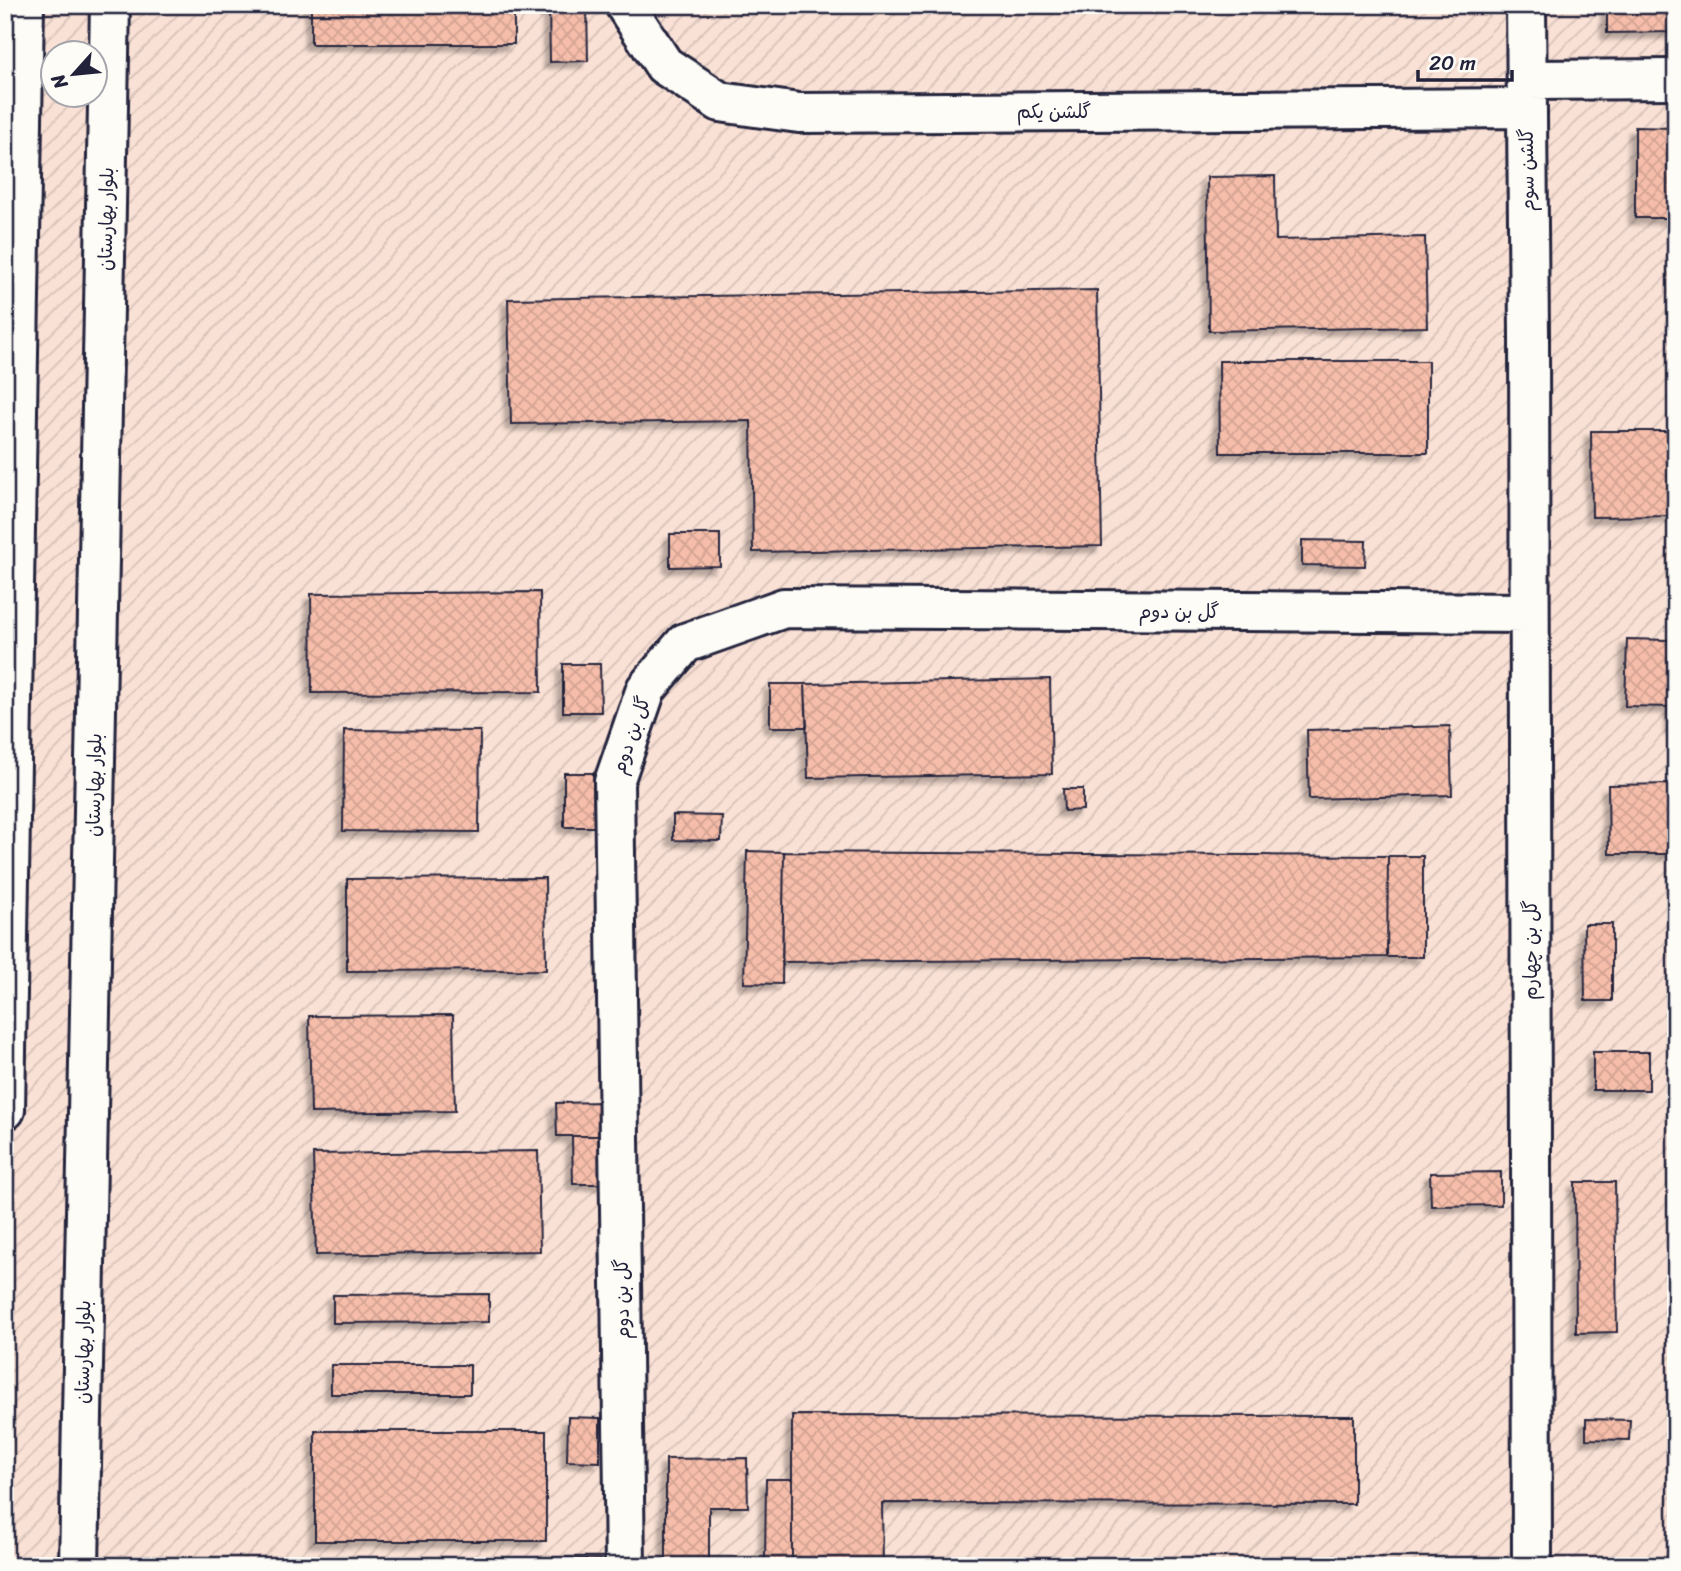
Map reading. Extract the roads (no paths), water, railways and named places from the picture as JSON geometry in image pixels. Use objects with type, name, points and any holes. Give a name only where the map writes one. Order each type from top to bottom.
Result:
[{"type":"street","points":[[5,1110],[24,5]]},
{"type":"street","name":"بلوار بهارستان","points":[[79,1566],[110,5]]},
{"type":"street","name":"گلشن یکم","points":[[625,5],[664,65],[719,102],[799,113],[1527,94],[1676,79]]},
{"type":"street","name":"گلشن سوم","points":[[1526,5],[1529,334]]},
{"type":"street","name":"گل بن چهارم","points":[[1529,334],[1532,1566]]},
{"type":"street","name":"گل بن دوم","points":[[625,1566],[614,782],[646,689],[685,643],[784,608],[1529,613]]}]
